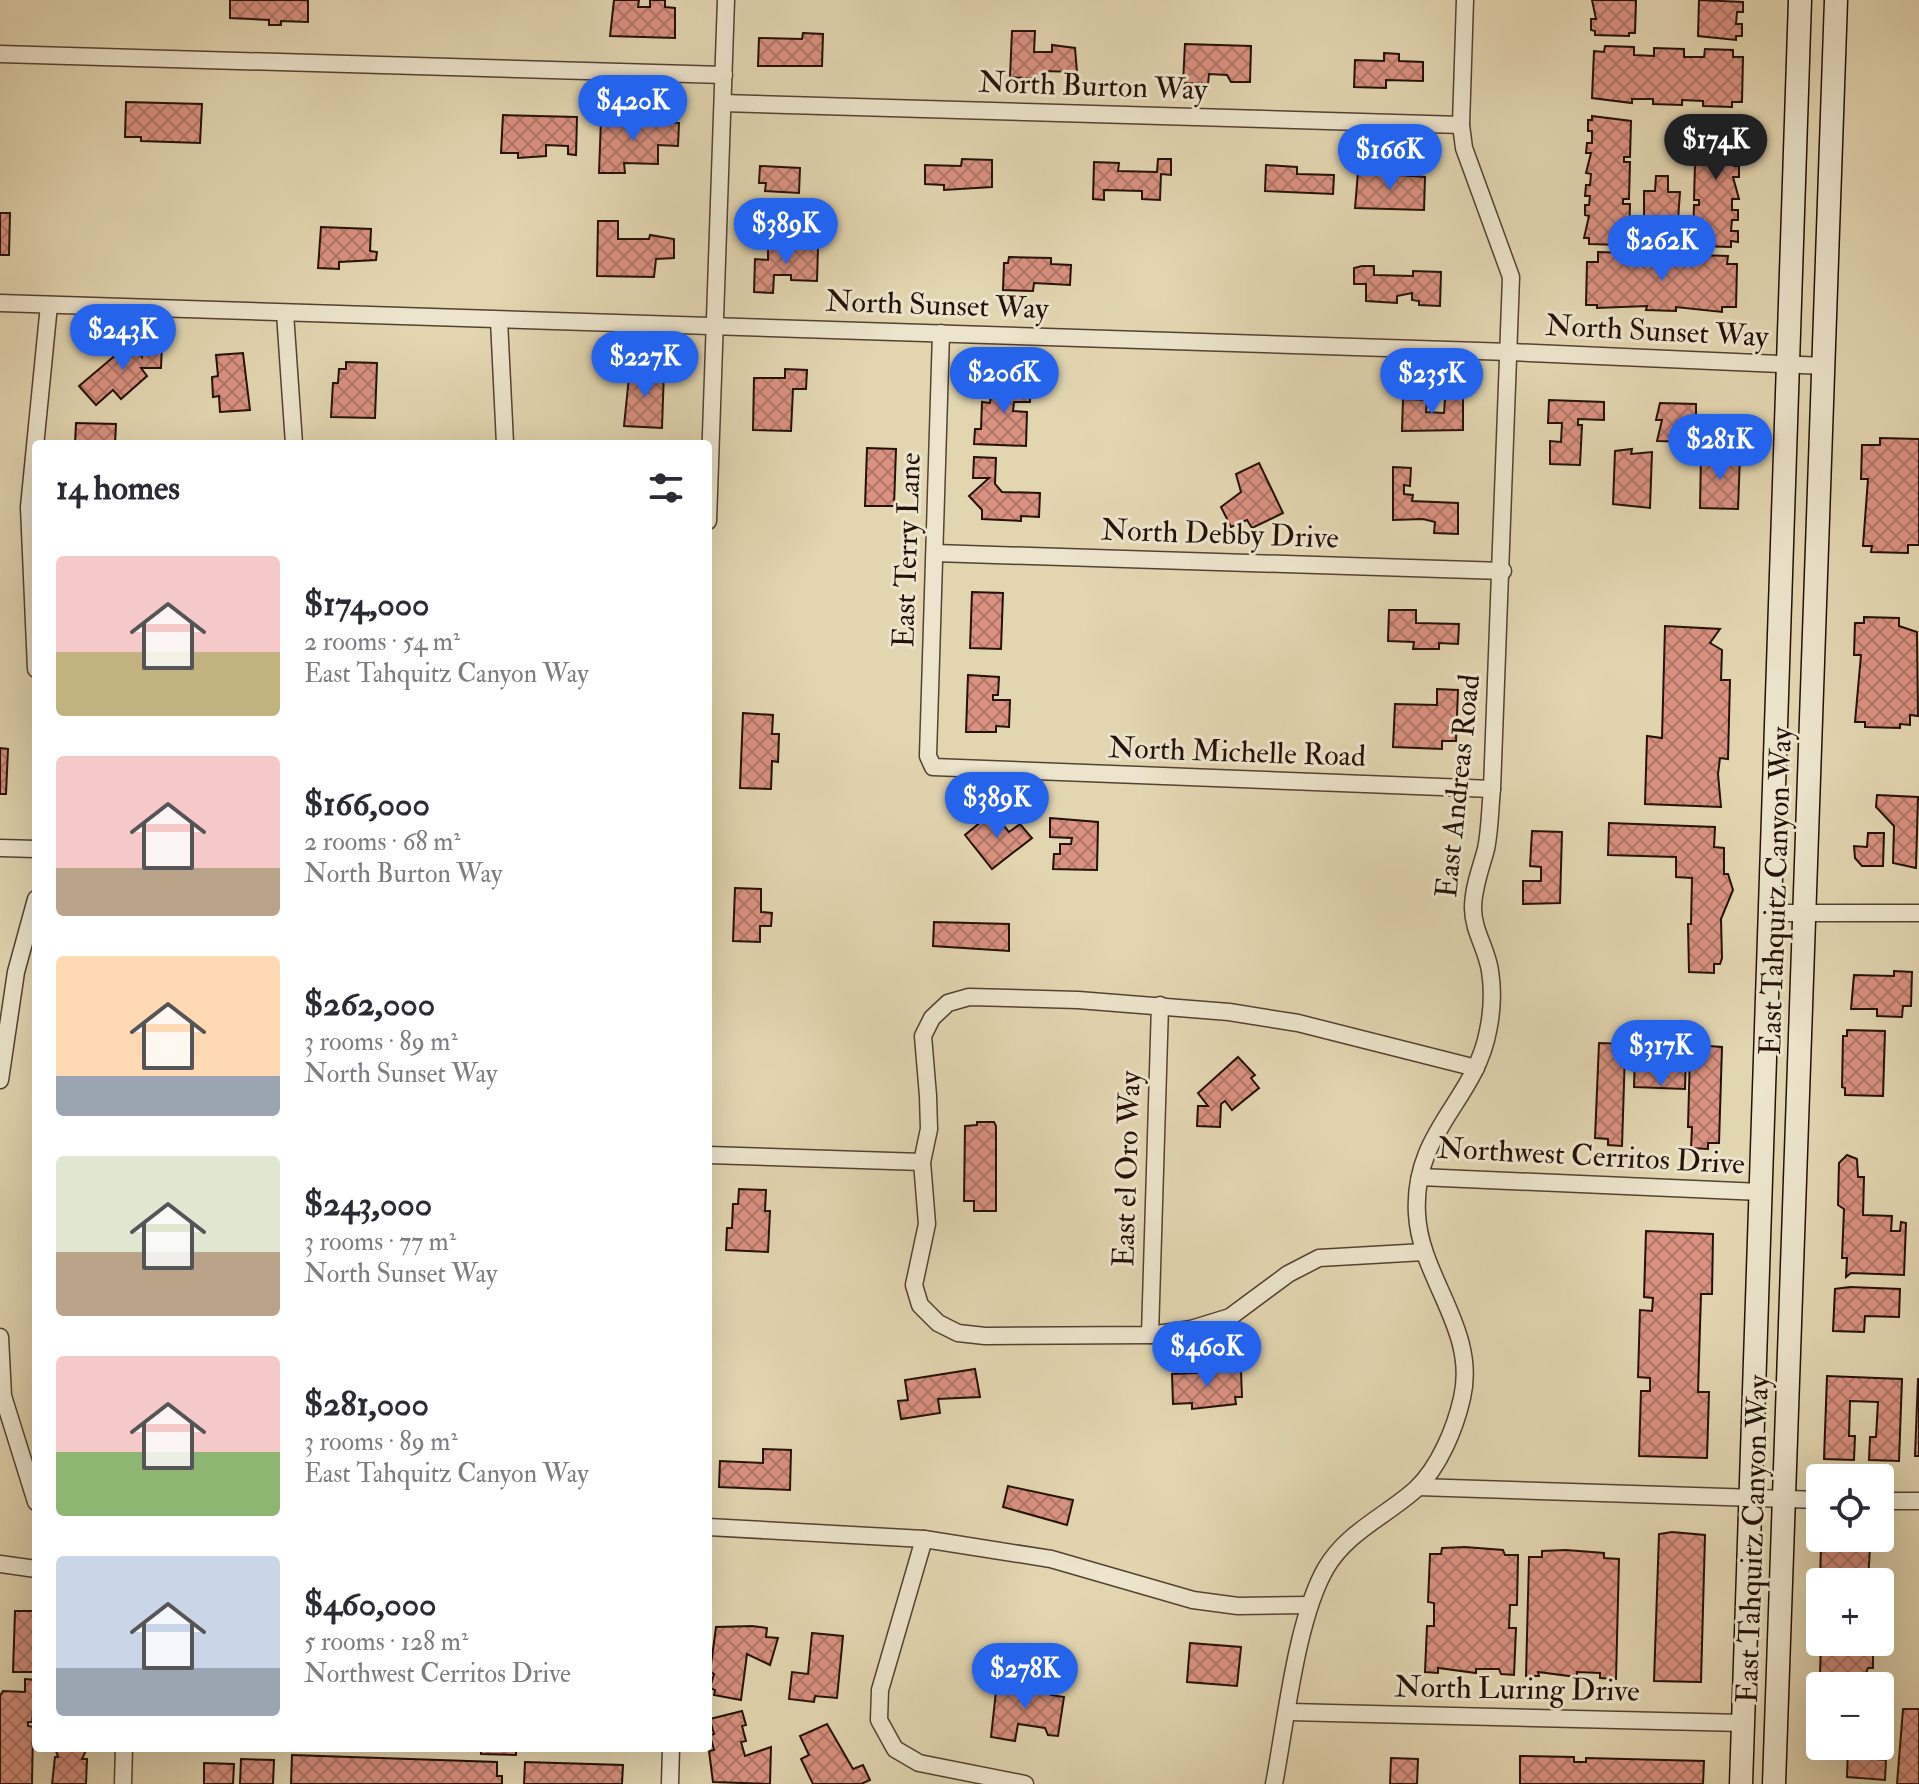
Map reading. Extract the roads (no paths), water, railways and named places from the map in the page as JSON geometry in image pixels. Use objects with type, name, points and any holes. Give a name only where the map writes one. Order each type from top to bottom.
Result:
[{"type":"main road","name":"East Tahquitz Canyon Way","points":[[1741,1784],[1800,0]]},
{"type":"main road","name":"East Tahquitz Canyon Way","points":[[1774,1784],[1836,0]]},
{"type":"street","points":[[711,440],[726,0]]},
{"type":"street","name":"East Andreas Road","points":[[1274,1784],[1309,1605],[1327,1567],[1347,1541],[1418,1487],[1444,1449],[1463,1397],[1464,1359],[1457,1326],[1424,1252],[1417,1213],[1426,1150],[1476,1068],[1488,1033],[1490,969],[1474,928],[1473,905],[1487,845],[1492,789],[1503,571],[1511,277],[1464,148],[1461,125],[1465,0]]},
{"type":"street","points":[[0,54],[724,75]]},
{"type":"street","name":"North Burton Way","points":[[723,103],[1461,125]]},
{"type":"street","name":"North Sunset Way","points":[[0,303],[1510,352],[1825,366]]},
{"type":"street","points":[[36,440],[49,305]]},
{"type":"street","points":[[285,313],[294,440]]},
{"type":"street","points":[[499,320],[505,440]]},
{"type":"street","name":"East Terry Lane","points":[[933,767],[928,756],[941,333]]},
{"type":"street","points":[[32,477],[29,507],[32,576]]},
{"type":"street","name":"North Debby Drive","points":[[935,553],[1503,571]]},
{"type":"street","name":"North Michelle Road","points":[[933,767],[1492,789]]},
{"type":"street","points":[[0,848],[32,849]]},
{"type":"street","points":[[1770,913],[1919,913]]},
{"type":"street","points":[[0,1080],[16,972],[32,914]]},
{"type":"street","points":[[1424,1252],[1319,1258],[1288,1274],[1230,1317],[1191,1329],[1150,1335],[985,1336],[958,1333],[938,1323],[920,1305],[914,1285],[927,1224],[922,1162],[929,1129],[923,1036],[932,1018],[948,1003],[969,997],[1160,1005],[1298,1023],[1476,1068]]},
{"type":"street","name":"East el Oro Way","points":[[1150,1335],[1160,1005]]},
{"type":"street","points":[[712,1155],[922,1162]]},
{"type":"street","name":"Northwest Cerritos Drive","points":[[1420,1177],[1761,1192]]},
{"type":"street","points":[[0,1337],[3,1396],[32,1489]]},
{"type":"street","points":[[1418,1487],[1806,1500]]},
{"type":"street","points":[[1894,1501],[1919,1501]]},
{"type":"street","points":[[712,1527],[924,1539],[1051,1559],[1193,1600],[1238,1606],[1309,1605]]},
{"type":"street","points":[[924,1539],[880,1690],[879,1720],[895,1749],[919,1763],[1025,1784]]},
{"type":"street","points":[[0,1564],[32,1568]]},
{"type":"street","name":"North Luring Drive","points":[[1289,1712],[1743,1723]]},
{"type":"street","points":[[123,1784],[124,1752]]},
{"type":"street","points":[[670,1784],[671,1752]]}]
